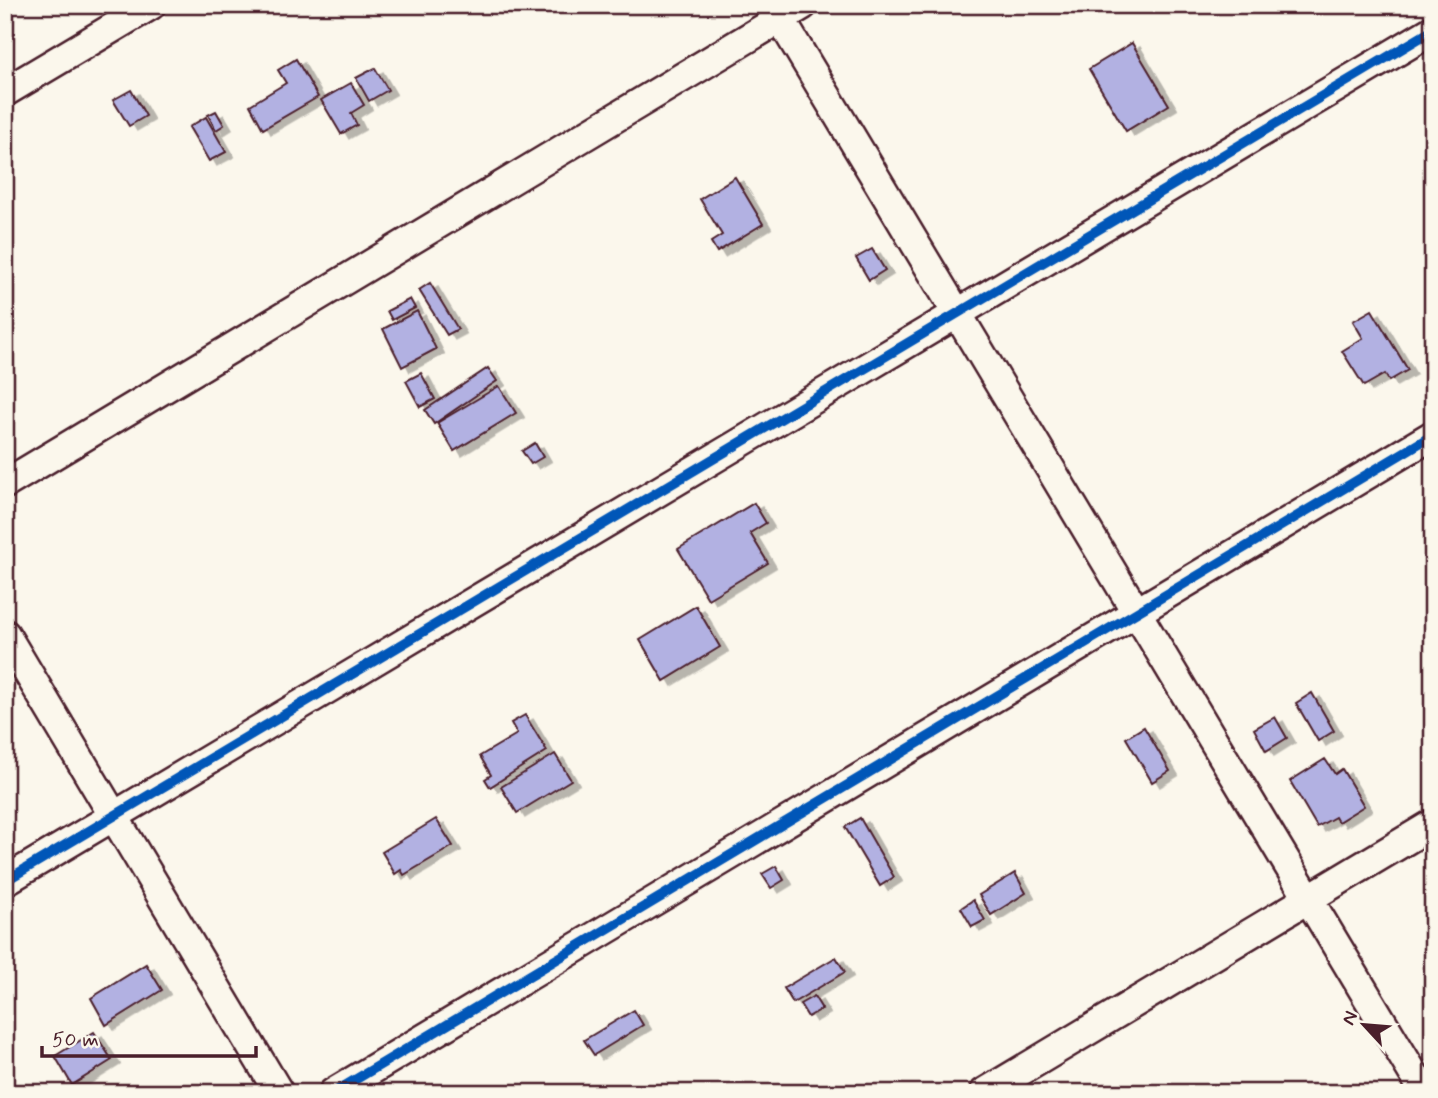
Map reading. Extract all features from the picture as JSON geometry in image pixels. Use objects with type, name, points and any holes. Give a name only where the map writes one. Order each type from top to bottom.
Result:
[{"type":"street","points":[[5,92],[151,5]]},
{"type":"street","points":[[5,484],[785,10],[957,313],[1425,1093]]},
{"type":"street","points":[[5,881],[1433,30]]},
{"type":"street","points":[[333,1093],[1433,435]]},
{"type":"street","points":[[5,634],[279,1093]]},
{"type":"street","points":[[984,1093],[1433,824]]},
{"type":"building","points":[[1132,43],[1169,105],[1126,131],[1089,69]]},
{"type":"building","points":[[296,59],[318,97],[263,129],[250,105],[286,83],[278,70]]},
{"type":"building","points":[[375,68],[388,90],[369,101],[356,78]]},
{"type":"building","points":[[351,83],[364,105],[351,113],[357,125],[341,134],[321,100]]},
{"type":"building","points":[[131,90],[146,116],[129,126],[113,100]]},
{"type":"building","points":[[216,111],[224,125],[216,130],[208,115]]},
{"type":"building","points":[[206,117],[226,152],[209,161],[189,127]]},
{"type":"building","points":[[735,177],[763,224],[717,252],[711,242],[722,235],[700,199]]},
{"type":"building","points":[[872,249],[885,270],[869,280],[856,258]]},
{"type":"building","points":[[430,283],[458,329],[447,335],[419,290]]},
{"type":"building","points":[[410,299],[415,308],[392,320],[387,311]]},
{"type":"building","points":[[1372,310],[1408,370],[1389,381],[1385,374],[1364,386],[1342,351],[1363,338],[1353,321]]},
{"type":"building","points":[[417,311],[436,349],[402,367],[383,329]]},
{"type":"building","points":[[488,368],[497,381],[434,424],[425,410]]},
{"type":"building","points":[[421,373],[435,399],[420,407],[406,381]]},
{"type":"building","points":[[499,386],[516,413],[454,451],[437,423]]},
{"type":"building","points":[[535,443],[543,457],[531,464],[522,451]]},
{"type":"building","points":[[754,503],[766,523],[750,533],[768,563],[708,599],[678,549]]},
{"type":"building","points":[[696,606],[720,647],[664,681],[640,640]]},
{"type":"building","points":[[1312,693],[1334,731],[1318,741],[1296,703]]},
{"type":"building","points":[[525,715],[547,751],[490,787],[485,779],[491,775],[480,756],[517,734],[511,723]]},
{"type":"building","points":[[1275,717],[1287,738],[1266,751],[1254,729]]},
{"type":"building","points":[[1144,727],[1170,771],[1152,782],[1126,738]]},
{"type":"building","points":[[555,754],[571,780],[517,813],[501,787]]},
{"type":"building","points":[[1325,759],[1335,774],[1342,769],[1364,806],[1338,822],[1335,817],[1317,827],[1290,781]]},
{"type":"building","points":[[860,818],[894,877],[880,886],[845,827]]},
{"type":"building","points":[[436,819],[453,846],[404,875],[401,870],[395,874],[382,852]]},
{"type":"building","points":[[776,866],[784,880],[771,888],[762,874]]},
{"type":"building","points":[[1015,873],[1026,893],[991,915],[979,895]]},
{"type":"building","points":[[973,900],[985,920],[972,927],[961,908]]},
{"type":"building","points":[[836,957],[845,972],[793,1003],[784,988]]},
{"type":"building","points":[[146,964],[162,990],[106,1025],[91,998]]},
{"type":"building","points":[[814,996],[822,1009],[808,1017],[800,1004]]},
{"type":"building","points":[[634,1010],[643,1025],[594,1055],[584,1040]]},
{"type":"building","points":[[94,1032],[112,1060],[72,1085],[55,1056]]},
{"type":"cycle path","points":[[5,881],[1433,30]]},
{"type":"cycle path","points":[[333,1093],[1433,435]]}]
